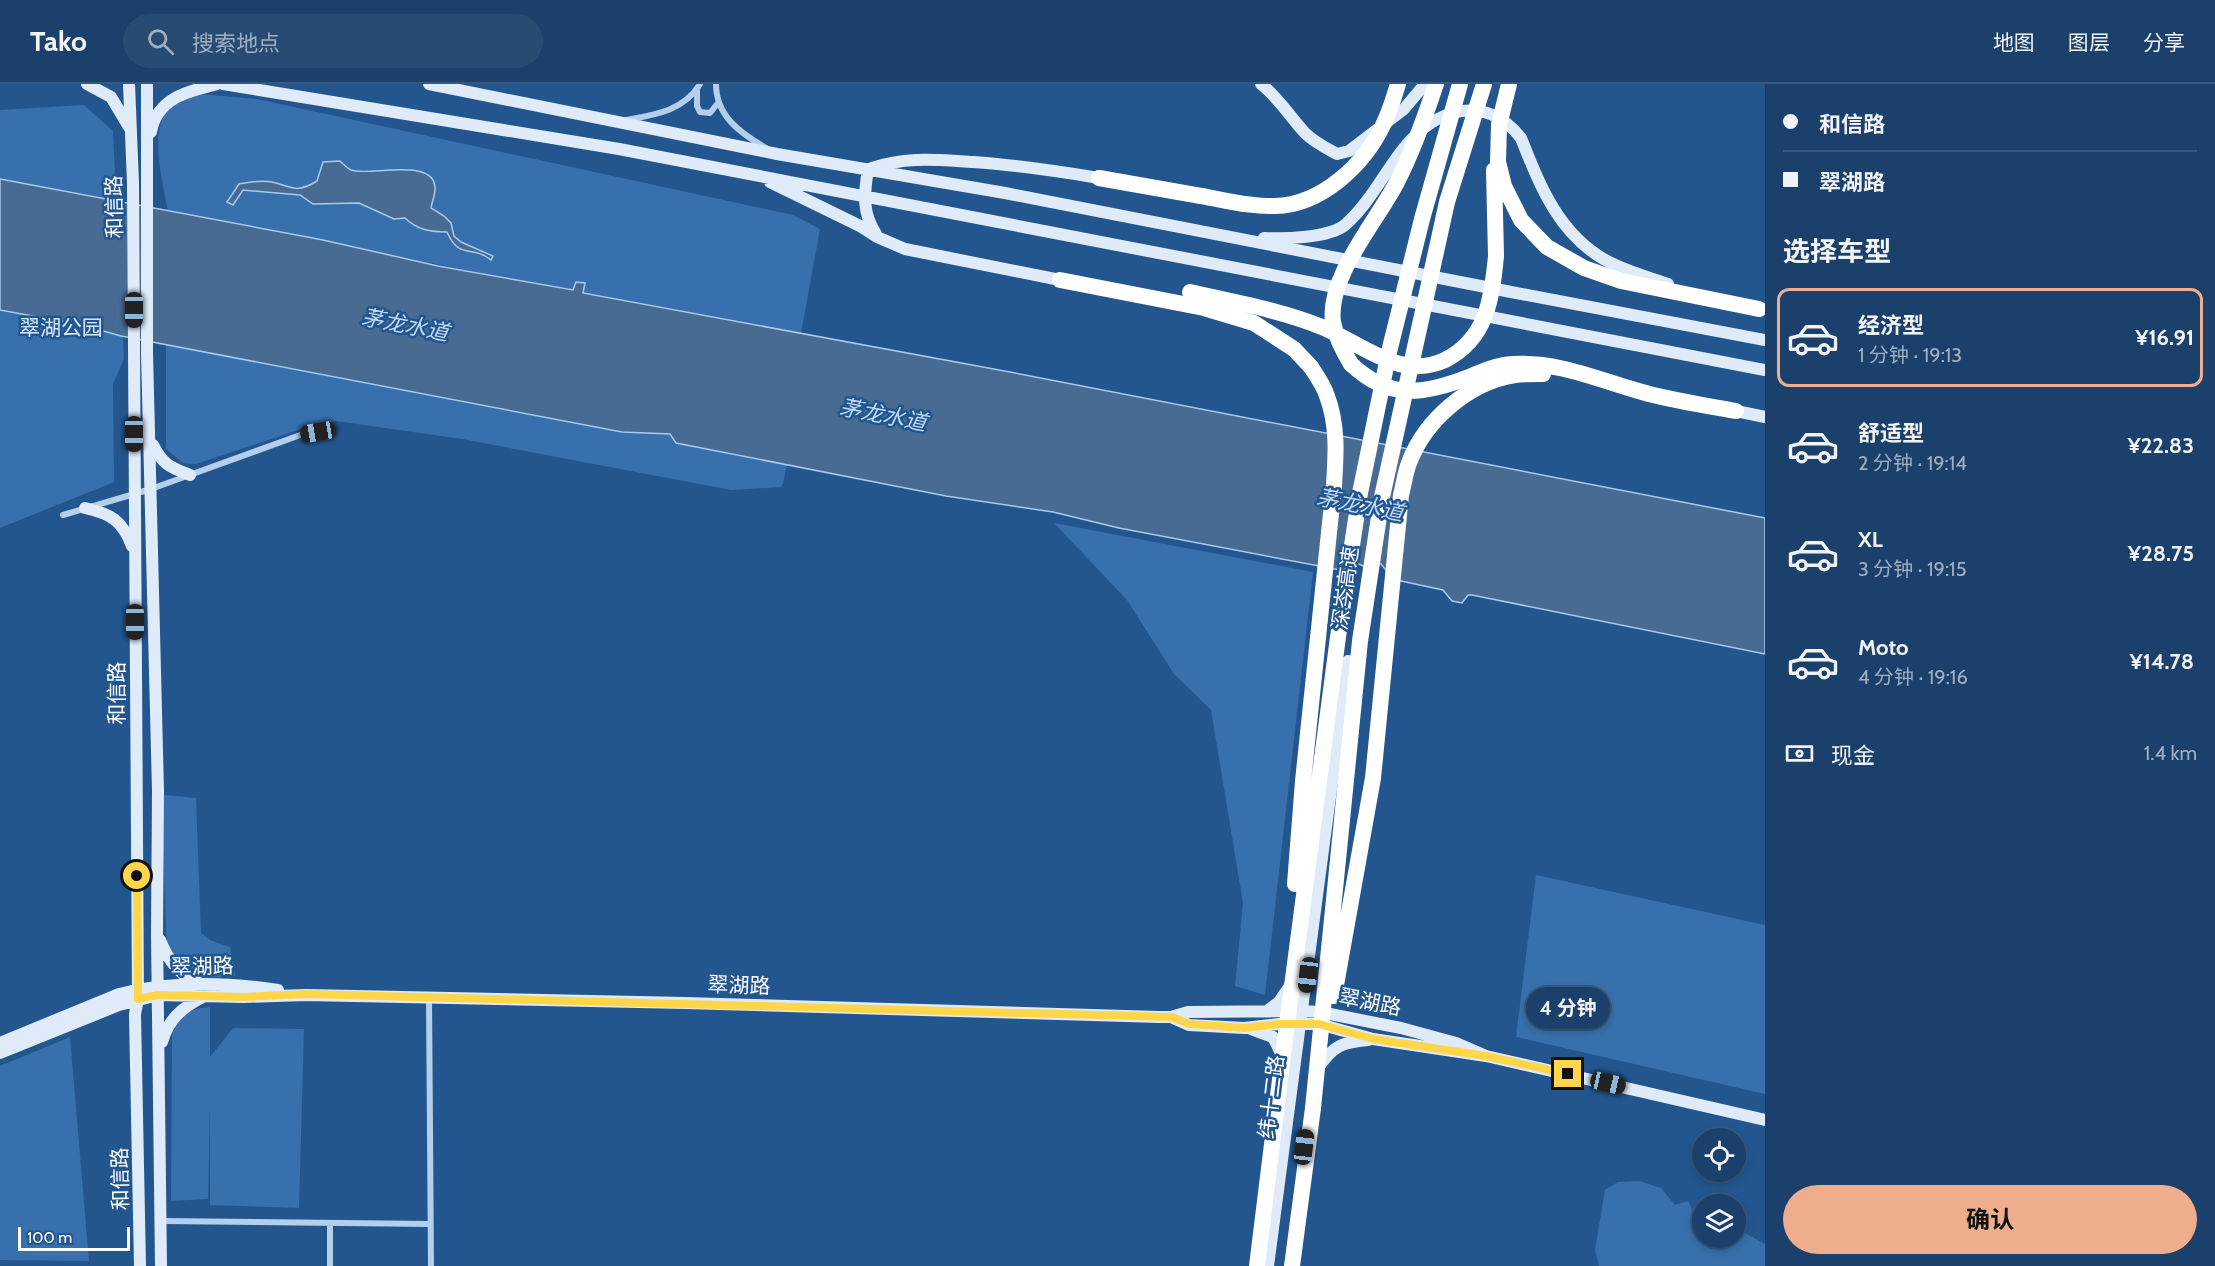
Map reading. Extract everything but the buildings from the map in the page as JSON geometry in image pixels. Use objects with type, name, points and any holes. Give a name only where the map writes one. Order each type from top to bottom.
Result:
[{"type":"highway","points":[[1099,178],[1246,204],[1276,206],[1314,197],[1344,177],[1366,153],[1385,123],[1398,84]]},
{"type":"highway","points":[[1436,84],[1414,146],[1397,181],[1343,272],[1336,295],[1333,320],[1340,346],[1351,364],[1366,378],[1389,388],[1411,391],[1433,389],[1491,368],[1509,364],[1597,378],[1657,396],[1736,411]]},
{"type":"highway","name":"深岑高速","points":[[1284,1047],[1338,637],[1360,493],[1389,352],[1422,219],[1460,84]]},
{"type":"highway","name":"深岑高速","points":[[1313,1108],[1360,641],[1382,497],[1447,202],[1484,84]]},
{"type":"highway","points":[[1114,290],[1190,292],[1288,316],[1321,327],[1397,363],[1418,367],[1438,363],[1461,352],[1478,332],[1494,284],[1496,256],[1494,178],[1499,125],[1509,84]]},
{"type":"highway","points":[[1499,125],[1498,162],[1504,186],[1521,220],[1547,247],[1566,260],[1621,281],[1762,309]]},
{"type":"highway","points":[[1060,280],[1204,308],[1254,323],[1293,349],[1311,367],[1327,395],[1335,428],[1335,462],[1303,781],[1284,1047],[1257,1266]]},
{"type":"highway","points":[[1290,1266],[1313,1108],[1373,778],[1401,495],[1409,463],[1422,436],[1441,414],[1462,397],[1486,384],[1514,375],[1544,370]]},
{"type":"street","points":[[87,84],[111,97],[132,130]]},
{"type":"street","name":"和信路","points":[[129,84],[128,96],[140,183],[141,353],[134,495],[138,994],[135,1014],[140,1266]]},
{"type":"street","name":"和信路","points":[[140,183],[147,148],[147,84]]},
{"type":"street","points":[[147,148],[152,123],[160,108],[182,93],[218,84]]},
{"type":"street","points":[[223,84],[250,86],[619,149],[1765,370]]},
{"type":"street","points":[[429,84],[777,154],[1005,193],[1765,339]]},
{"type":"street","points":[[716,84],[718,103],[731,123],[746,136],[777,154]]},
{"type":"street","points":[[1261,84],[1286,108],[1306,134],[1337,154],[1349,151],[1404,109],[1421,92],[1425,84]]},
{"type":"street","points":[[617,121],[671,110],[692,96],[699,87]]},
{"type":"street","points":[[699,87],[697,106],[700,112],[710,113],[718,103]]},
{"type":"street","points":[[1224,236],[1308,238],[1343,226],[1365,202],[1406,146],[1433,122],[1463,110],[1485,111],[1512,127],[1521,138],[1557,217],[1583,244],[1607,261],[1714,300]]},
{"type":"street","points":[[868,170],[891,162],[920,159],[1028,167],[1099,178]]},
{"type":"street","points":[[868,170],[864,197],[869,224],[877,237]]},
{"type":"street","points":[[756,175],[860,226],[877,237],[921,253],[1060,280]]},
{"type":"street","name":"和信路","points":[[141,353],[150,439],[158,791],[157,934],[161,1266]]},
{"type":"street","points":[[1736,411],[1765,417]]},
{"type":"street","points":[[63,515],[134,495],[303,434],[333,429]]},
{"type":"street","points":[[150,439],[159,457],[167,465],[190,475]]},
{"type":"street","points":[[85,508],[107,513],[113,517],[128,536],[135,553]]},
{"type":"street","name":"纬十二路","points":[[1269,1266],[1348,661]]},
{"type":"street","points":[[1290,1266],[1357,722],[1341,719]]},
{"type":"street","points":[[1331,927],[1334,1000],[1341,1012],[1366,1021]]},
{"type":"street","points":[[157,934],[165,953],[178,970],[204,990],[173,1018],[167,1027],[158,1055]]},
{"type":"street","points":[[1267,1011],[1279,1002],[1310,957]]},
{"type":"street","name":"翠湖路","points":[[0,1043],[119,994],[204,990],[243,985],[306,994],[1172,1017],[1188,1012],[1303,1011],[1373,1039],[1486,1056],[1765,1120]]},
{"type":"street","name":"翠湖路","points":[[0,1053],[119,1005],[138,994]]},
{"type":"street","points":[[429,997],[431,1266]]},
{"type":"street","name":"翠湖路","points":[[1172,1017],[1189,1024],[1244,1028],[1300,1024],[1320,1018],[1366,1021],[1456,1043],[1486,1056]]},
{"type":"street","points":[[1244,1028],[1273,1038],[1280,1048],[1292,1083]]},
{"type":"street","points":[[1312,1076],[1333,1048],[1347,1042],[1373,1039]]},
{"type":"street","points":[[160,1221],[430,1224]]},
{"type":"street","points":[[330,1223],[330,1266]]},
{"type":"green space","points":[[200,94],[257,99],[793,215],[820,229],[801,333],[583,293],[585,283],[576,282],[574,290],[168,211],[158,149],[163,118],[170,106],[181,98]]},
{"type":"green space","name":"翠湖公园","points":[[84,105],[113,131],[124,359],[113,384],[114,482],[0,528],[0,110]]},
{"type":"green space","points":[[166,345],[622,432],[670,434],[676,443],[787,465],[782,487],[731,490],[462,439],[336,421],[307,427],[196,464],[183,463],[166,449]]},
{"type":"green space","points":[[1054,523],[1313,572],[1265,995],[1235,986],[1243,903],[1211,710],[1174,674],[1127,600]]},
{"type":"green space","points":[[164,795],[196,798],[201,933],[210,940],[230,947],[235,976],[197,978],[185,973],[167,948],[163,850]]},
{"type":"green space","points":[[1536,875],[1765,925],[1765,1094],[1516,1037]]},
{"type":"green space","points":[[210,1007],[210,1057],[233,1028],[304,1029],[299,1208],[210,1205],[210,1106],[208,1199],[171,1201],[172,1035],[186,1014],[196,1009]]},
{"type":"green space","points":[[70,1037],[89,1261],[0,1260],[0,1066]]},
{"type":"green space","points":[[1639,1181],[1661,1188],[1675,1205],[1688,1201],[1692,1209],[1692,1248],[1746,1248],[1746,1234],[1765,1244],[1765,1266],[1599,1266],[1595,1250],[1605,1190],[1618,1182]]},
{"type":"water","points":[[340,161],[351,170],[413,170],[425,173],[432,179],[435,189],[431,208],[451,223],[454,236],[461,242],[493,256],[491,260],[484,255],[461,249],[452,241],[447,232],[424,230],[405,218],[394,219],[359,203],[313,204],[300,195],[243,190],[233,205],[227,202],[239,184],[264,181],[294,188],[304,187],[317,181],[323,162]]},
{"type":"water","name":"茅龙水道","points":[[0,179],[323,240],[438,266],[573,290],[576,282],[585,283],[583,293],[1010,372],[1765,518],[1765,654],[1472,595],[1468,595],[1462,603],[1452,601],[1443,590],[1401,581],[1390,575],[1381,564],[1376,562],[1365,567],[1359,564],[1345,570],[1335,569],[1119,528],[1053,512],[946,496],[676,443],[670,434],[622,432],[121,336],[82,325],[0,310]]},
{"type":"route","points":[[137,876],[138,999],[158,995],[244,997],[306,994],[1097,1014],[1172,1017],[1189,1024],[1244,1028],[1279,1024],[1319,1024],[1373,1039],[1486,1056],[1568,1074]]}]
